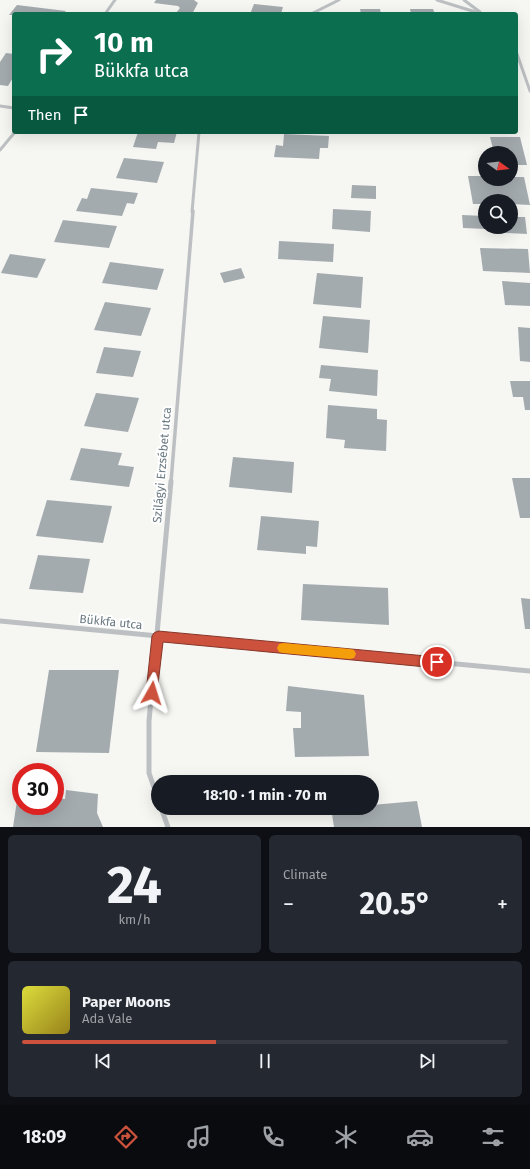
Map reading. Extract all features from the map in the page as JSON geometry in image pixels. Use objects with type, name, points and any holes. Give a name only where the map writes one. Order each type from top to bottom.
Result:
[{"type":"street","points":[[107,12],[116,0]]},
{"type":"street","points":[[315,12],[339,0]]},
{"type":"street","points":[[452,0],[437,0],[476,12]]},
{"type":"street","points":[[464,0],[479,12]]},
{"type":"street","points":[[518,57],[530,91]]},
{"type":"street","points":[[0,106],[12,108]]},
{"type":"street","points":[[0,150],[12,134]]},
{"type":"street","name":"Szilágyi Erzsébet utca","points":[[151,779],[149,773],[149,721],[158,636],[199,134]]},
{"type":"street","name":"Bükkfa utca","points":[[0,621],[530,671]]},
{"type":"street","points":[[164,815],[168,827]]},
{"type":"building","points":[[156,0],[194,0],[198,3],[193,12],[177,12],[180,8],[178,6],[154,3]]},
{"type":"building","points":[[254,4],[283,7],[282,12],[251,12]]},
{"type":"building","points":[[17,5],[66,11],[12,12],[12,15],[9,15]]},
{"type":"building","points":[[360,9],[380,9],[381,12],[361,12]]},
{"type":"building","points":[[410,9],[433,9],[434,12],[411,12]]},
{"type":"building","points":[[6,53],[12,54],[12,79],[8,86],[0,85],[0,62]]},
{"type":"building","points":[[137,134],[176,134],[174,143],[158,142],[156,149],[133,147]]},
{"type":"building","points":[[284,134],[329,136],[328,148],[320,148],[319,159],[274,157],[276,145],[283,146]]},
{"type":"building","points":[[490,137],[520,137],[527,165],[518,165],[518,146],[492,146]]},
{"type":"building","points":[[124,158],[164,162],[157,183],[116,178]]},
{"type":"building","points":[[468,176],[478,176],[478,186],[518,186],[518,177],[524,177],[530,205],[518,204],[518,194],[478,194],[478,204],[473,204]]},
{"type":"building","points":[[352,185],[376,186],[376,199],[351,198]]},
{"type":"building","points":[[91,188],[138,193],[134,204],[127,203],[122,216],[76,211],[82,198],[87,199]]},
{"type":"building","points":[[333,209],[371,211],[370,232],[332,229]]},
{"type":"building","points":[[462,215],[478,216],[478,229],[463,228]]},
{"type":"building","points":[[518,217],[525,217],[527,234],[518,234]]},
{"type":"building","points":[[63,220],[117,226],[109,248],[54,242]]},
{"type":"building","points":[[279,241],[334,244],[333,262],[278,259]]},
{"type":"building","points":[[480,248],[528,249],[530,273],[483,271]]},
{"type":"building","points":[[10,254],[46,259],[37,278],[1,273]]},
{"type":"building","points":[[110,262],[164,269],[157,290],[102,283]]},
{"type":"building","points":[[241,268],[245,278],[224,283],[220,273]]},
{"type":"building","points":[[317,273],[363,277],[361,308],[313,304]]},
{"type":"building","points":[[502,281],[530,283],[530,306],[505,305]]},
{"type":"building","points":[[105,302],[151,308],[141,336],[94,330]]},
{"type":"building","points":[[323,316],[370,320],[368,353],[319,348]]},
{"type":"building","points":[[518,327],[530,328],[530,362],[520,361]]},
{"type":"building","points":[[104,347],[141,351],[133,377],[96,373]]},
{"type":"building","points":[[321,365],[378,370],[377,396],[329,391],[331,379],[319,378]]},
{"type":"building","points":[[510,381],[530,381],[530,410],[525,410],[523,397],[513,397]]},
{"type":"building","points":[[96,393],[139,398],[128,432],[84,426]]},
{"type":"building","points":[[328,405],[377,409],[377,419],[387,420],[386,451],[344,448],[345,440],[326,438]]},
{"type":"building","points":[[81,448],[122,453],[118,465],[134,467],[129,487],[70,480]]},
{"type":"building","points":[[233,457],[294,462],[292,493],[229,487]]},
{"type":"building","points":[[512,478],[530,478],[530,518],[520,518]]},
{"type":"building","points":[[47,500],[112,506],[103,543],[36,536]]},
{"type":"building","points":[[261,516],[319,521],[317,547],[306,546],[306,554],[257,550]]},
{"type":"building","points":[[38,555],[90,559],[83,593],[29,589]]},
{"type":"building","points":[[303,584],[388,588],[389,625],[301,620]]},
{"type":"building","points":[[521,598],[530,599],[530,629],[525,629]]},
{"type":"building","points":[[49,670],[119,670],[109,753],[36,752]]},
{"type":"building","points":[[288,686],[364,695],[369,756],[295,757],[293,728],[301,728],[301,712],[286,711]]},
{"type":"building","points":[[66,790],[98,794],[97,813],[103,827],[13,827],[15,815],[64,815]]},
{"type":"building","points":[[417,801],[422,827],[334,827],[332,815],[379,815],[379,804]]},
{"type":"slow traffic","points":[[283,648],[350,654]]},
{"type":"route","points":[[152,693],[158,636],[437,662]]}]
